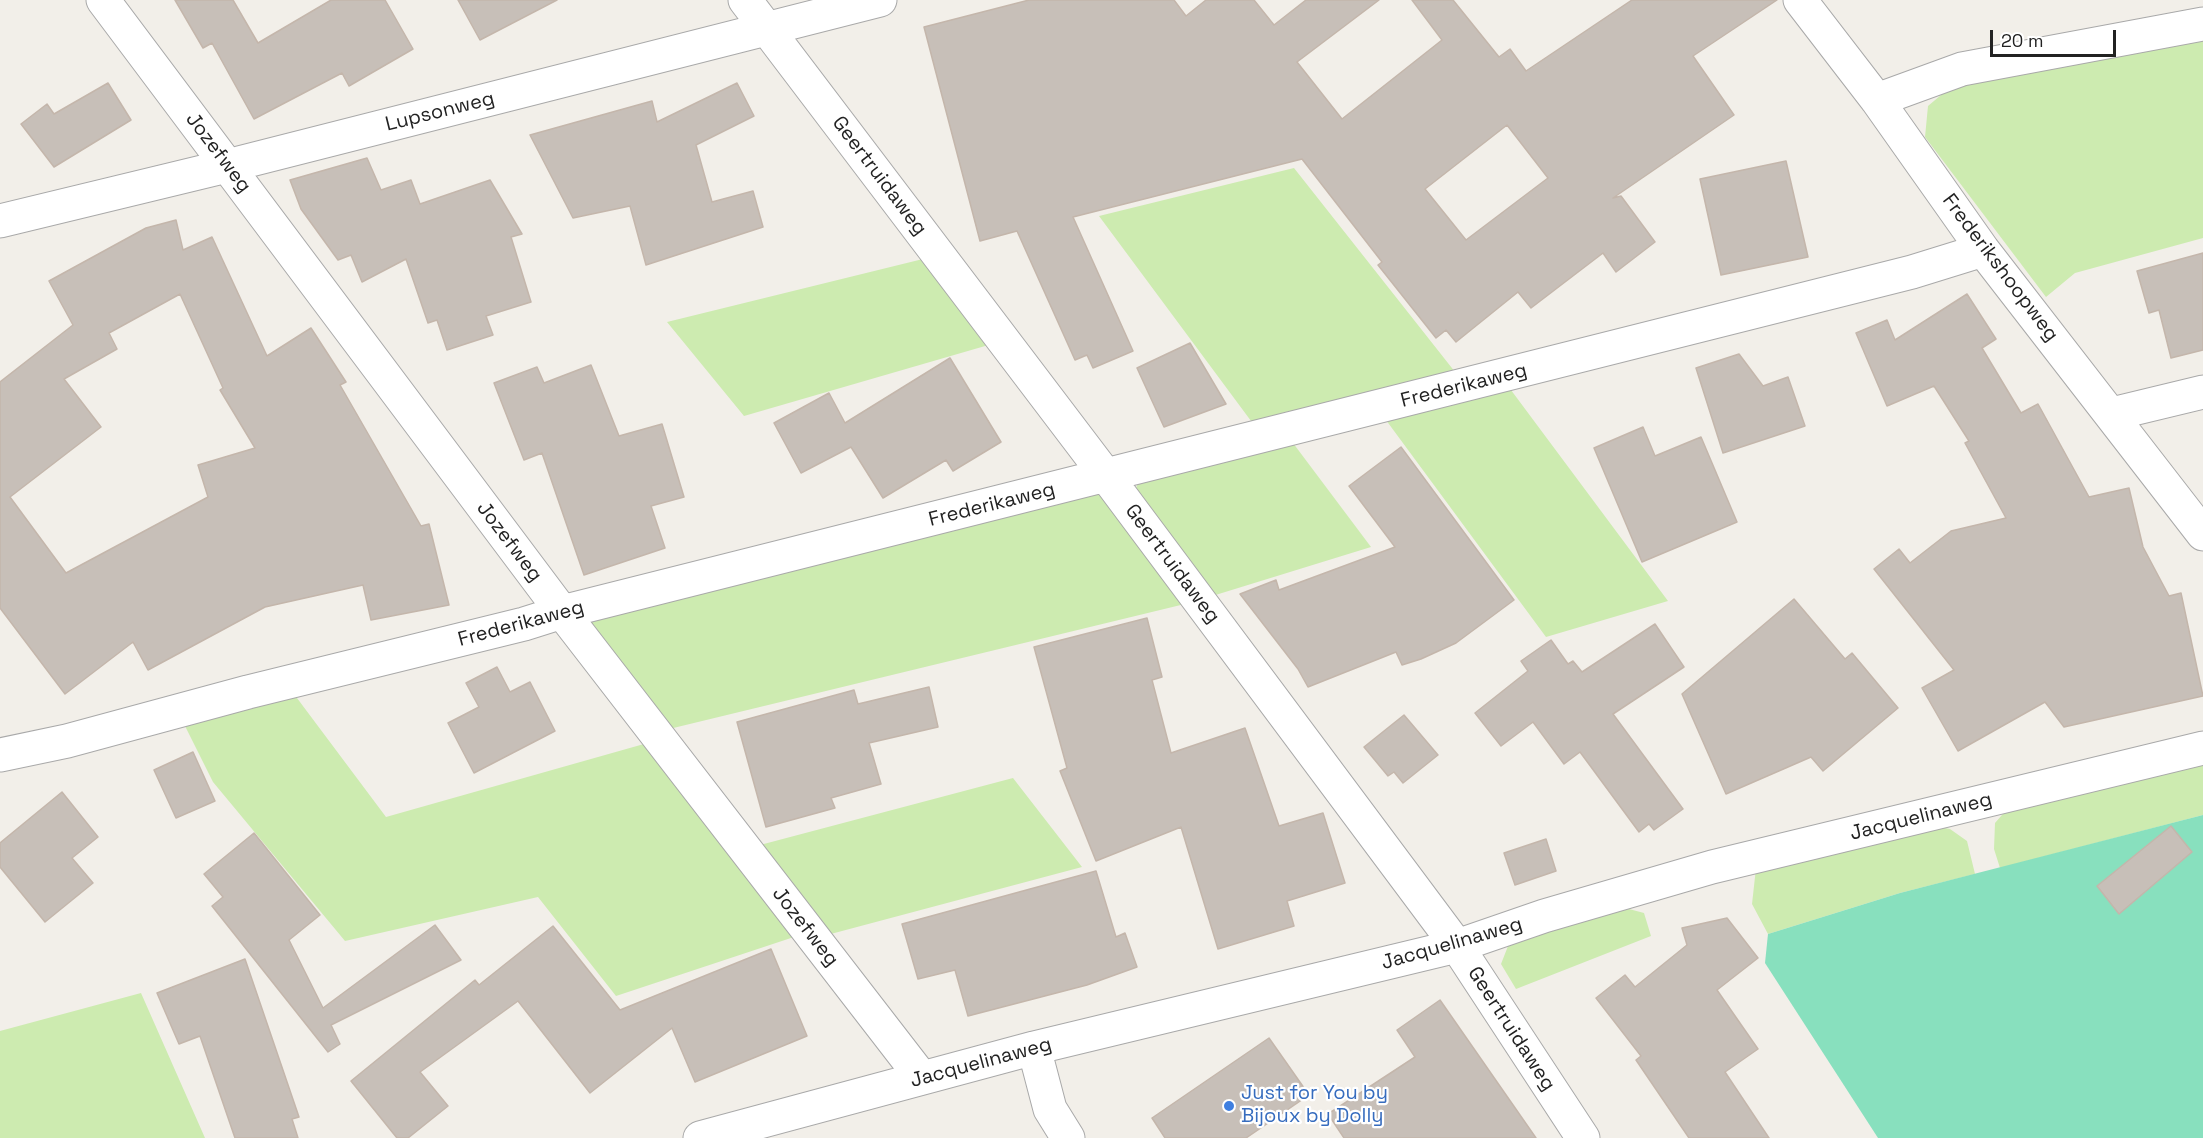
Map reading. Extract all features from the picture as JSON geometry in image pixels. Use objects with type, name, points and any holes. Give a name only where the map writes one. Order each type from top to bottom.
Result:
[{"type":"street","name":"Jozefweg","points":[[103,0],[562,612],[922,1078]]},
{"type":"street","name":"Geertruidaweg","points":[[745,0],[1107,477],[1457,946],[1583,1138]]},
{"type":"street","name":"Lupsonweg","points":[[0,221],[228,166],[880,0]]},
{"type":"street","name":"Frederikshoopweg","points":[[1800,0],[1877,100],[1983,250],[2203,534]]},
{"type":"street","points":[[1877,100],[1962,69],[2203,24]]},
{"type":"street","name":"Frederikaweg","points":[[0,755],[67,741],[248,692],[524,624],[562,612],[1107,477],[1901,275],[1983,250]]},
{"type":"street","points":[[2112,414],[2203,392]]},
{"type":"street","name":"Jacquelinaweg","points":[[700,1138],[1034,1048],[1457,946],[1544,916],[1712,867],[2203,748]]},
{"type":"street","points":[[1034,1048],[1050,1109],[1068,1138]]},
{"type":"green space","points":[[2203,30],[2203,238],[2075,273],[2046,297],[1925,137],[1928,106],[1960,79]]},
{"type":"green space","points":[[1294,168],[1459,377],[1254,425],[1099,216]]},
{"type":"green space","points":[[927,258],[992,344],[744,416],[667,322]]},
{"type":"green space","points":[[1508,386],[1668,601],[1546,637],[1383,416]]},
{"type":"green space","points":[[1290,439],[1371,547],[1209,597],[1138,501],[1136,488],[1139,481]]},
{"type":"green space","points":[[1102,491],[1189,603],[665,730],[586,626],[592,613]]},
{"type":"green space","points":[[291,690],[386,817],[651,742],[800,935],[616,996],[538,897],[345,941],[213,782],[182,720]]},
{"type":"green space","points":[[2203,755],[2203,815],[2000,868],[1994,849],[1995,823],[2008,808]]},
{"type":"green space","points":[[1013,778],[1082,867],[827,935],[760,845]]},
{"type":"green space","points":[[2203,815],[2203,1138],[1878,1138],[1765,963],[1768,934],[1900,893]]},
{"type":"green space","points":[[1925,824],[1950,829],[1967,841],[1975,874],[1900,893],[1768,934],[1752,904],[1756,868]]},
{"type":"green space","points":[[1629,909],[1644,913],[1651,936],[1516,989],[1501,964],[1510,941]]},
{"type":"green space","points":[[141,993],[205,1138],[0,1138],[0,1031]]},
{"type":"building","points":[[175,0],[233,0],[258,43],[331,0],[385,0],[413,49],[349,86],[342,73],[254,119],[212,43],[203,48]]},
{"type":"building","points":[[458,0],[557,0],[480,40]]},
{"type":"building","points":[[1029,0],[1174,0],[1186,16],[1206,0],[1254,0],[1274,25],[1306,0],[1379,0],[1297,62],[1342,119],[1442,40],[1412,0],[1453,0],[1499,57],[1510,49],[1526,71],[1632,0],[1777,0],[1693,56],[1734,115],[1613,198],[1621,196],[1655,242],[1616,272],[1603,253],[1531,308],[1518,292],[1456,342],[1446,330],[1436,338],[1378,265],[1382,262],[1302,159],[1073,217],[1133,351],[1093,368],[1087,355],[1075,360],[1017,231],[980,241],[924,27]],"holes":[[[1507,125],[1548,178],[1466,240],[1425,189]]]},
{"type":"building","points":[[108,83],[131,120],[54,167],[21,124],[47,104],[54,114]]},
{"type":"building","points":[[737,83],[754,116],[696,145],[712,202],[753,191],[763,227],[646,265],[630,206],[573,218],[530,135],[652,101],[657,122]]},
{"type":"building","points":[[367,158],[381,190],[411,180],[420,204],[490,180],[522,234],[511,237],[531,302],[486,316],[493,335],[447,350],[437,320],[428,323],[406,259],[362,282],[351,255],[338,260],[301,209],[290,180]]},
{"type":"building","points":[[1786,161],[1808,257],[1721,275],[1700,179]]},
{"type":"building","points":[[176,220],[183,250],[212,237],[267,356],[311,328],[346,382],[340,385],[421,526],[429,524],[449,605],[371,620],[363,585],[265,607],[148,670],[133,642],[65,694],[0,608],[0,382],[73,325],[49,281],[146,228]],"holes":[[[180,294],[223,388],[220,390],[255,448],[198,465],[208,497],[66,573],[10,497],[101,427],[64,379],[117,349],[109,333]]]},
{"type":"building","points":[[2203,253],[2203,350],[2171,358],[2159,310],[2149,313],[2137,271]]},
{"type":"building","points":[[1967,294],[1996,339],[1982,348],[2021,413],[2038,404],[2089,497],[2129,488],[2143,547],[2169,596],[2181,593],[2203,696],[2064,727],[2045,702],[1958,751],[1922,688],[1954,670],[1874,569],[1899,549],[1910,563],[1951,531],[2006,518],[1965,443],[1969,441],[1934,386],[1887,406],[1856,333],[1887,320],[1895,340]]},
{"type":"building","points":[[1190,343],[1226,404],[1164,427],[1137,368]]},
{"type":"building","points":[[1739,354],[1763,386],[1788,377],[1805,426],[1723,453],[1696,368]]},
{"type":"building","points":[[950,358],[1001,442],[953,471],[946,460],[883,498],[851,447],[801,473],[774,423],[829,393],[845,423]]},
{"type":"building","points":[[591,365],[619,436],[662,424],[684,497],[651,506],[665,548],[584,575],[542,453],[524,460],[494,383],[537,367],[544,383]]},
{"type":"building","points":[[1643,427],[1655,456],[1701,437],[1737,522],[1642,562],[1594,448]]},
{"type":"building","points":[[1401,447],[1514,600],[1456,643],[1421,659],[1402,665],[1396,652],[1308,687],[1298,669],[1240,594],[1276,580],[1279,590],[1395,547],[1349,486]]},
{"type":"building","points":[[1794,599],[1845,659],[1852,653],[1898,708],[1823,771],[1811,757],[1726,794],[1682,694]]},
{"type":"building","points":[[1147,618],[1162,677],[1152,680],[1171,753],[1245,728],[1279,826],[1323,813],[1345,883],[1287,901],[1294,926],[1218,949],[1181,827],[1096,861],[1060,771],[1067,768],[1034,647]]},
{"type":"building","points":[[1655,624],[1684,667],[1613,714],[1683,809],[1654,830],[1649,824],[1639,832],[1580,752],[1564,764],[1533,722],[1501,746],[1475,713],[1528,671],[1521,661],[1551,640],[1568,664],[1573,661],[1582,672]]},
{"type":"building","points":[[497,667],[510,692],[530,682],[555,731],[474,773],[448,723],[479,707],[466,683]]},
{"type":"building","points":[[929,687],[938,727],[869,743],[881,784],[831,798],[835,808],[766,827],[737,722],[854,690],[858,704]]},
{"type":"building","points":[[1404,715],[1438,755],[1403,783],[1394,772],[1388,776],[1364,747]]},
{"type":"building","points":[[193,752],[215,801],[176,818],[154,770]]},
{"type":"building","points":[[62,792],[98,837],[72,858],[93,883],[45,922],[0,867],[0,843]]},
{"type":"building","points":[[2171,826],[2192,852],[2119,914],[2097,886]]},
{"type":"building","points":[[254,833],[320,915],[289,940],[323,1008],[435,925],[461,960],[331,1025],[340,1044],[328,1052],[212,906],[223,897],[204,874]]},
{"type":"building","points":[[1546,839],[1556,871],[1515,885],[1504,853]]},
{"type":"building","points":[[1096,871],[1116,937],[1125,933],[1137,967],[1087,985],[968,1016],[955,970],[918,979],[902,924]]},
{"type":"building","points":[[1727,918],[1758,958],[1717,990],[1758,1049],[1725,1072],[1769,1138],[1689,1138],[1636,1060],[1641,1056],[1596,998],[1625,975],[1635,987],[1687,945],[1682,928]]},
{"type":"building","points":[[553,926],[620,1010],[771,949],[807,1036],[695,1082],[672,1028],[590,1093],[518,1001],[420,1072],[448,1106],[408,1138],[397,1138],[351,1081],[475,980],[479,985]]},
{"type":"building","points":[[245,959],[299,1117],[292,1119],[298,1138],[235,1138],[200,1036],[179,1044],[157,993]]},
{"type":"building","points":[[1440,1000],[1536,1138],[1344,1138],[1328,1114],[1415,1057],[1397,1030]]},
{"type":"building","points":[[1269,1038],[1309,1095],[1246,1138],[1165,1138],[1152,1118]]},
{"type":"place","name":"Just for You by Bijoux by Dolly","points":[[1229,1106]]}]
